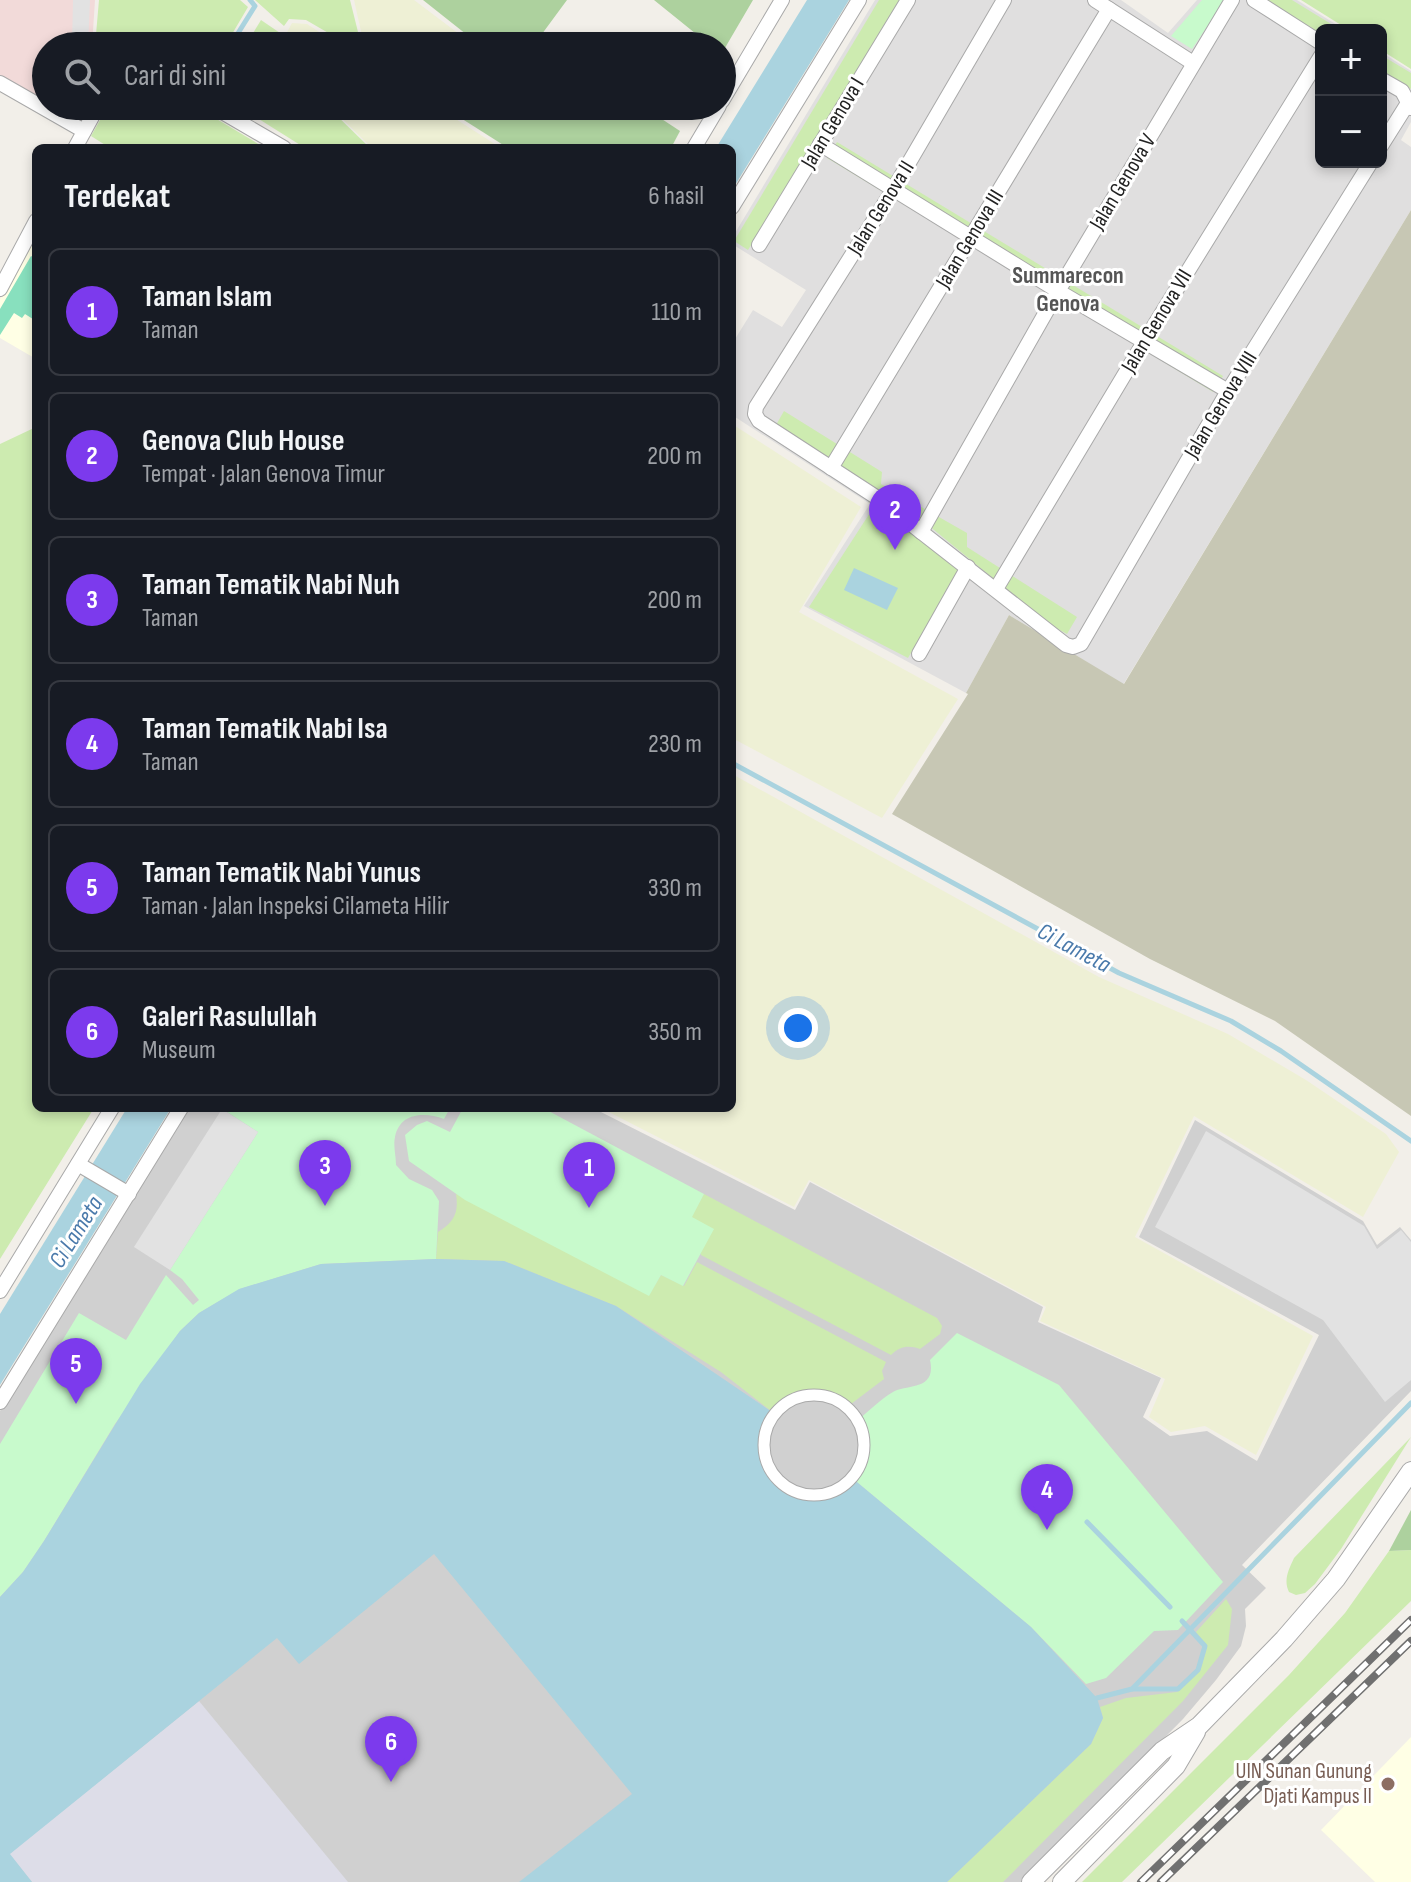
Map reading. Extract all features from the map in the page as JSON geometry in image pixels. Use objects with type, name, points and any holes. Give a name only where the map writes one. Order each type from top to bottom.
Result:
[{"type":"street","points":[[736,77],[782,0]]},
{"type":"street","points":[[736,200],[859,0]]},
{"type":"street","name":"Jalan Genova I","points":[[759,245],[908,0]]},
{"type":"street","name":"Jalan Genova II","points":[[831,468],[759,421],[755,414],[756,407],[893,190],[1004,0]]},
{"type":"street","points":[[1095,0],[1193,63]]},
{"type":"street","name":"Jalan Genova V","points":[[921,532],[1058,291],[1232,0]]},
{"type":"street","points":[[1254,0],[1315,39]]},
{"type":"street","name":"Jalan Genova III","points":[[831,468],[1109,9]]},
{"type":"street","name":"Jalan Genova VII","points":[[996,589],[1315,66]]},
{"type":"street","points":[[0,83],[32,101]]},
{"type":"street","points":[[1387,84],[1409,100],[1387,136]]},
{"type":"street","points":[[65,120],[84,131]]},
{"type":"street","points":[[77,144],[90,120]]},
{"type":"street","points":[[236,120],[277,144]]},
{"type":"street","points":[[696,144],[711,120]]},
{"type":"street","points":[[820,144],[1058,291],[1228,391]]},
{"type":"street","name":"Jalan Genova VIII","points":[[996,589],[1066,645],[1073,647],[1081,644],[1228,391],[1367,168]]},
{"type":"street","points":[[0,289],[32,229]]},
{"type":"street","points":[[831,468],[879,499],[996,589]]},
{"type":"street","points":[[919,654],[968,567]]},
{"type":"street","points":[[0,1291],[82,1166],[110,1112]]},
{"type":"street","points":[[0,1402],[124,1191],[178,1112]]},
{"type":"street","points":[[82,1166],[124,1191]]},
{"type":"street","points":[[812,1394],[828,1396],[851,1411],[860,1425],[864,1447],[861,1463],[852,1478],[840,1488],[825,1494],[807,1495],[793,1490],[776,1477],[765,1453],[765,1437],[770,1421],[781,1407],[796,1398],[812,1394]]},
{"type":"street","points":[[1031,1882],[1162,1751],[1199,1726],[1284,1639],[1336,1579],[1411,1471]]},
{"type":"street","points":[[1062,1882],[1176,1766],[1199,1726]]},
{"type":"shaded area","points":[[0,0],[95,0],[93,32],[32,32],[32,94],[0,75]]},
{"type":"shaded area","points":[[73,0],[90,0],[89,32],[72,32]]},
{"type":"shaded area","points":[[354,0],[414,0],[456,32],[361,32]]},
{"type":"shaded area","points":[[875,0],[1121,0],[1168,33],[1197,0],[1297,0],[1335,24],[1315,24],[1315,168],[1387,168],[1387,56],[1411,71],[1411,122],[1401,140],[1411,147],[1411,210],[1123,685],[1009,615],[966,693],[804,606],[870,504],[736,418],[736,338],[753,310],[782,327],[806,290],[736,246],[736,231]]},
{"type":"shaded area","points":[[292,23],[307,24],[319,32],[287,32]]},
{"type":"shaded area","points":[[343,120],[457,120],[495,144],[368,144]]},
{"type":"shaded area","points":[[1411,210],[1411,1116],[1275,1021],[1150,959],[892,814],[968,694],[1009,615],[1124,684]]},
{"type":"shaded area","points":[[32,244],[32,357],[0,338],[0,299]]},
{"type":"shaded area","points":[[736,427],[861,507],[799,612],[958,699],[882,818],[736,740]]},
{"type":"shaded area","points":[[736,776],[1099,977],[1228,1034],[1306,1080],[1386,1134],[1399,1152],[1363,1217],[1194,1116],[1135,1237],[1313,1336],[1256,1455],[1205,1426],[1171,1432],[1149,1417],[1165,1379],[1040,1321],[1046,1307],[809,1180],[794,1207],[609,1112],[736,1112]]},
{"type":"shaded area","points":[[186,1112],[601,1112],[795,1210],[810,1182],[1043,1307],[1038,1322],[1161,1378],[1143,1417],[1170,1436],[1207,1431],[1257,1461],[1319,1335],[1139,1237],[1195,1120],[1363,1221],[1377,1245],[1400,1227],[1411,1240],[1411,1391],[1242,1565],[1266,1588],[1245,1609],[1246,1626],[1241,1646],[1216,1680],[1183,1719],[1022,1882],[0,1882],[0,1411]]},
{"type":"shaded area","points":[[220,1112],[227,1112],[258,1132],[170,1270],[134,1247]]},
{"type":"shaded area","points":[[1206,1131],[1364,1226],[1377,1249],[1401,1230],[1411,1242],[1411,1380],[1385,1402],[1323,1320],[1155,1227]]},
{"type":"shaded area","points":[[199,1701],[348,1882],[32,1882],[9,1854]]},
{"type":"shaded area","name":"UIN Sunan Gunung Djati Kampus II","points":[[1411,1737],[1411,1882],[1375,1882],[1321,1830]]},
{"type":"green space","points":[[99,0],[240,0],[248,7],[233,32],[96,32]]},
{"type":"green space","points":[[255,0],[350,0],[358,32],[327,32],[306,20],[289,19],[284,26]]},
{"type":"green space","points":[[423,0],[567,0],[543,32],[463,32]]},
{"type":"green space","points":[[654,0],[753,0],[734,32],[694,32]]},
{"type":"green space","points":[[879,0],[901,0],[748,250],[736,242]]},
{"type":"green space","points":[[1202,0],[1225,0],[1192,49],[1171,36]]},
{"type":"green space","points":[[1262,0],[1292,0],[1331,24],[1315,24],[1315,31]]},
{"type":"green space","points":[[1301,0],[1411,0],[1411,69],[1387,54],[1387,24],[1339,24]]},
{"type":"green space","points":[[261,20],[279,32],[254,32]]},
{"type":"green space","points":[[1387,59],[1411,73],[1411,89],[1387,75]]},
{"type":"green space","points":[[100,120],[218,120],[258,144],[104,144],[91,136]]},
{"type":"green space","points":[[260,120],[341,120],[366,144],[299,144]]},
{"type":"green space","points":[[464,120],[663,120],[680,131],[673,144],[502,144]]},
{"type":"green space","points":[[837,142],[1223,376],[1213,392],[827,158]]},
{"type":"green space","points":[[31,256],[32,318],[25,314],[22,318],[14,313],[0,335],[0,309]]},
{"type":"green space","points":[[784,411],[882,472],[881,484],[967,533],[967,547],[1077,617],[1067,634],[1050,625],[906,507],[776,425]]},
{"type":"green space","points":[[32,429],[32,1112],[92,1112],[0,1259],[0,444]]},
{"type":"green space","points":[[877,502],[959,569],[908,658],[809,607]]},
{"type":"green space","points":[[227,1112],[448,1112],[444,1119],[429,1115],[408,1118],[398,1129],[394,1140],[396,1165],[409,1179],[432,1190],[439,1201],[436,1259],[321,1264],[240,1289],[199,1313],[180,1331],[115,1424],[44,1541],[23,1572],[0,1597],[0,1444],[79,1313],[126,1340],[166,1275],[193,1305],[199,1300],[170,1270],[258,1132]]},
{"type":"green space","points":[[461,1112],[550,1112],[704,1194],[692,1217],[714,1229],[683,1286],[661,1275],[649,1296],[465,1200],[409,1161],[405,1135],[417,1125],[427,1121],[450,1132]]},
{"type":"green space","points":[[456,1194],[649,1295],[661,1275],[684,1286],[697,1262],[886,1362],[882,1371],[884,1379],[847,1407],[829,1397],[810,1396],[791,1401],[775,1414],[721,1372],[616,1306],[504,1261],[436,1259],[438,1232],[454,1216]]},
{"type":"green space","points":[[704,1194],[937,1318],[942,1326],[940,1334],[920,1349],[905,1347],[891,1355],[701,1255],[691,1217]]},
{"type":"green space","points":[[957,1333],[1059,1385],[1223,1582],[1178,1630],[1154,1631],[1106,1678],[1086,1684],[1031,1627],[852,1478],[863,1449],[858,1420],[893,1392],[925,1382],[931,1370],[930,1360]]},
{"type":"green space","points":[[1411,1437],[1341,1549],[1315,1584],[1305,1593],[1296,1595],[1289,1592],[1287,1579],[1294,1558]]},
{"type":"green space","points":[[1411,1510],[1411,1550],[1389,1551]]},
{"type":"green space","points":[[1411,1550],[1411,1601],[1122,1882],[1082,1882],[1289,1675],[1345,1613],[1389,1551]]},
{"type":"green space","points":[[1226,1599],[1232,1609],[1228,1645],[1183,1701],[1003,1882],[947,1882],[1091,1744],[1103,1718],[1100,1707],[1126,1698],[1177,1692],[1200,1671],[1207,1647],[1196,1632]]},
{"type":"water","points":[[807,0],[849,0],[736,184],[736,144],[718,144]]},
{"type":"water","points":[[854,568],[898,588],[887,610],[844,590]]},
{"type":"water","points":[[125,1112],[169,1112],[0,1385],[0,1314]]},
{"type":"water","points":[[436,1259],[504,1261],[616,1306],[775,1414],[766,1433],[764,1452],[769,1468],[780,1482],[794,1491],[812,1494],[832,1490],[852,1478],[1031,1627],[1097,1698],[1103,1718],[1091,1744],[947,1882],[519,1882],[632,1794],[434,1554],[299,1664],[277,1638],[10,1854],[32,1882],[0,1882],[0,1597],[23,1572],[44,1541],[140,1384],[180,1331],[199,1313],[239,1289],[321,1264]]},
{"type":"waterway","points":[[239,32],[255,6],[250,0]]},
{"type":"waterway","name":"Ci Lameta","points":[[736,765],[1119,973],[1231,1021],[1281,1051],[1411,1141]]},
{"type":"waterway","points":[[1097,1698],[1132,1689],[1411,1403]]},
{"type":"waterway","points":[[1087,1522],[1170,1607]]},
{"type":"waterway","points":[[1133,1689],[1178,1689],[1198,1670],[1205,1646],[1182,1621]]},
{"type":"railway","points":[[1141,1882],[1411,1620]]},
{"type":"railway","points":[[1161,1882],[1411,1641]]},
{"type":"place","name":"Genova Club House","points":[[895,550]]},
{"type":"place","name":"Taman Tematik Nabi Nuh","points":[[325,1206]]},
{"type":"place","name":"Taman Islam","points":[[589,1208]]},
{"type":"place","name":"Taman Tematik Nabi Yunus","points":[[76,1404]]},
{"type":"place","name":"Taman Tematik Nabi Isa","points":[[1047,1530]]},
{"type":"place","name":"Galeri Rasulullah","points":[[391,1782]]},
{"type":"place","name":"UIN Sunan Gunung Djati Kampus II","points":[[1388,1784]]},
{"type":"district","name":"Summarecon Genova","points":[[1068,289]]}]
